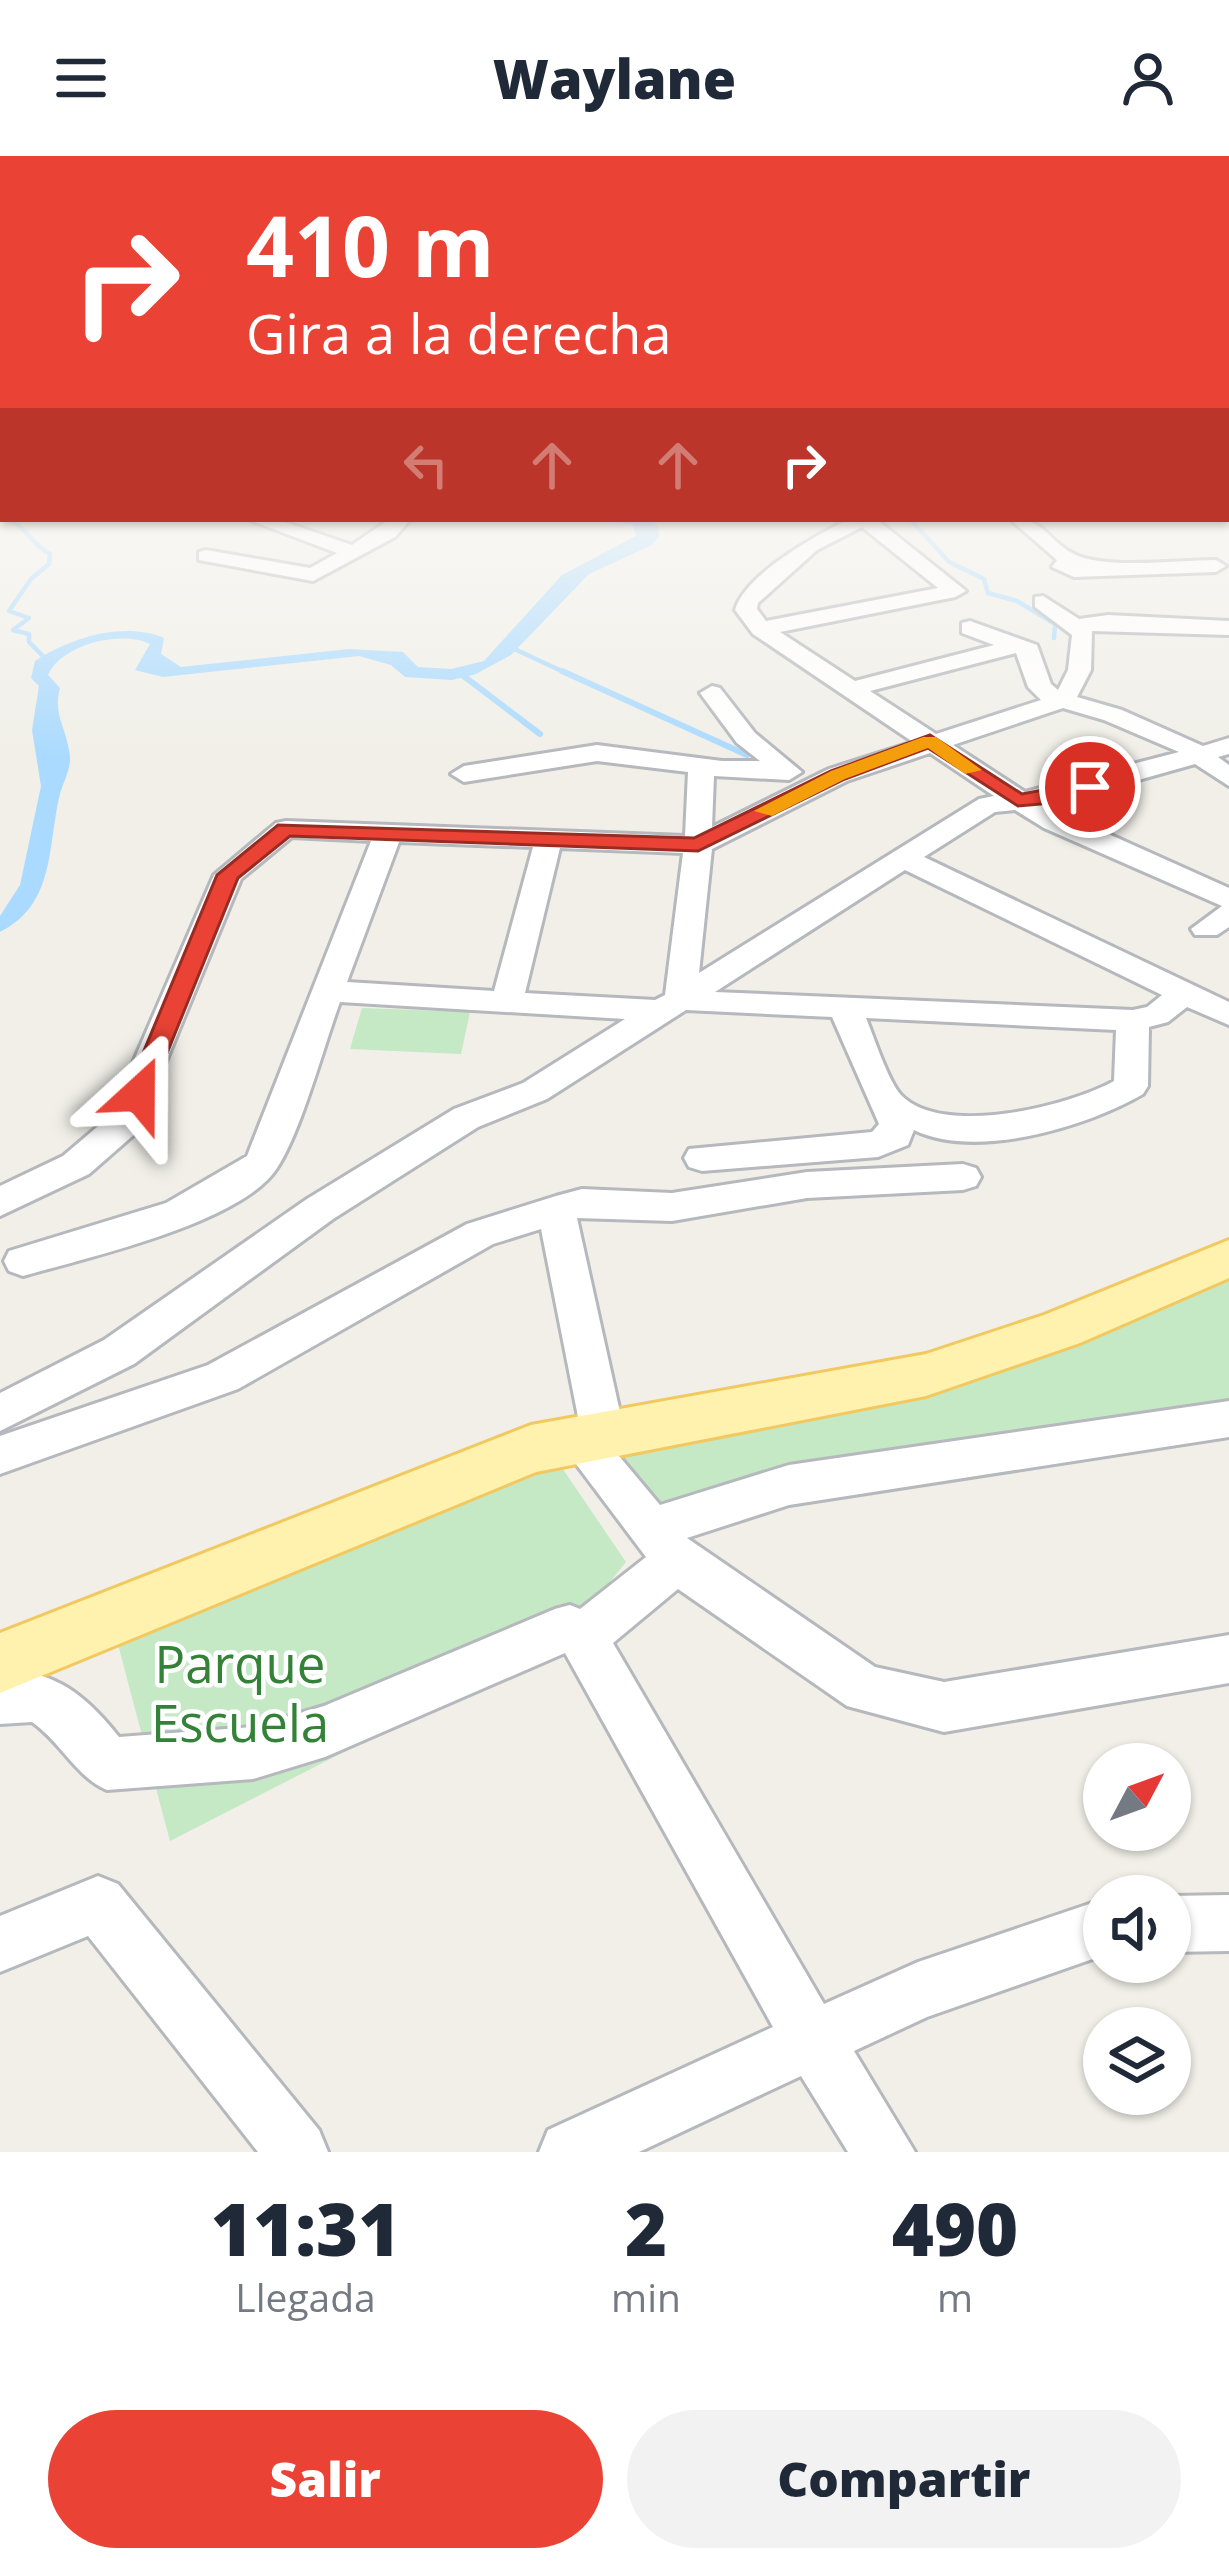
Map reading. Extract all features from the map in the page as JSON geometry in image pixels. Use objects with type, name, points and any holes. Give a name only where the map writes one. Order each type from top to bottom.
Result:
[{"type":"main road","points":[[0,1663],[531,1449],[926,1375],[1062,1329],[1229,1258]]},
{"type":"street","points":[[781,572],[748,601],[748,616],[761,629],[1054,822],[1229,899]]},
{"type":"street","points":[[761,629],[955,591],[931,572]]},
{"type":"street","points":[[0,1202],[76,1165],[125,1123],[228,875],[286,829],[698,845],[812,788],[930,741],[1061,701],[1072,691],[1083,664],[1083,633],[1043,602]]},
{"type":"street","points":[[1077,626],[1108,622],[1229,628]]},
{"type":"street","points":[[970,628],[1019,645],[1034,658],[1040,688],[1061,701],[1216,751],[1229,778]]},
{"type":"street","points":[[850,688],[1019,645]]},
{"type":"street","points":[[712,693],[746,738],[812,788]]},
{"type":"street","points":[[0,1413],[119,1352],[320,1209],[466,1118],[535,1091],[988,805],[1052,797],[1216,751]]},
{"type":"street","points":[[464,774],[597,753],[701,766],[784,769]]},
{"type":"street","points":[[671,1006],[698,845],[701,766]]},
{"type":"street","points":[[23,1261],[162,1219],[238,1184],[262,1163],[389,831]]},
{"type":"street","points":[[507,1002],[549,838]]},
{"type":"street","points":[[905,859],[1229,1015]]},
{"type":"street","points":[[327,992],[507,1002],[1132,1019],[1157,1016],[1184,993]]},
{"type":"street","points":[[702,1158],[878,1144],[895,1136],[897,1124],[846,1011]]},
{"type":"street","points":[[888,1103],[936,1126],[954,1129],[1061,1119],[1096,1108],[1131,1086],[1132,1019]]},
{"type":"street","points":[[0,1455],[223,1377],[480,1234],[556,1210],[582,1203],[672,1207],[807,1185],[963,1178]]},
{"type":"street","points":[[556,1210],[592,1438],[664,1545],[865,1689],[944,1707],[1229,1659]]},
{"type":"street","points":[[583,1636],[664,1545],[789,1485],[1229,1419]]},
{"type":"street","points":[[0,1699],[18,1693],[69,1713],[106,1764],[253,1753],[326,1731],[570,1628],[583,1636],[812,2040],[884,2152]]},
{"type":"street","points":[[0,1944],[98,1904],[297,2152]]},
{"type":"street","points":[[1191,1924],[1229,1923]]},
{"type":"street","points":[[570,2152],[919,1991],[1083,1934]]},
{"type":"green space","points":[[362,1008],[470,1012],[461,1054],[350,1049]]},
{"type":"green space","points":[[1229,1271],[1229,1410],[652,1508],[610,1451]]},
{"type":"green space","name":"Parque Escuela","points":[[556,1459],[626,1562],[563,1640],[170,1841],[116,1637]]},
{"type":"water","points":[[593,572],[511,655],[476,674],[452,680],[405,677],[391,665],[359,656],[163,677],[135,670],[150,644],[124,639],[93,643],[66,655],[48,675],[60,688],[59,712],[70,756],[46,872],[31,906],[0,932],[0,916],[20,885],[41,786],[32,730],[39,686],[31,678],[35,661],[81,639],[132,631],[164,638],[161,654],[181,667],[349,649],[403,652],[418,667],[451,669],[484,661],[562,575]]},
{"type":"waterway","points":[[39,572],[9,611],[29,618],[13,630],[29,634],[29,642],[47,660]]},
{"type":"waterway","points":[[970,572],[984,579],[988,593],[1017,601],[1055,624],[1054,638]]},
{"type":"waterway","points":[[508,646],[568,674]]},
{"type":"waterway","points":[[562,671],[747,755]]},
{"type":"waterway","points":[[461,674],[540,734]]},
{"type":"slow traffic","points":[[765,811],[838,775],[930,741],[972,770]]},
{"type":"route","points":[[139,1094],[228,875],[286,829],[698,845],[838,775],[930,741],[1018,800],[1090,787]]}]
